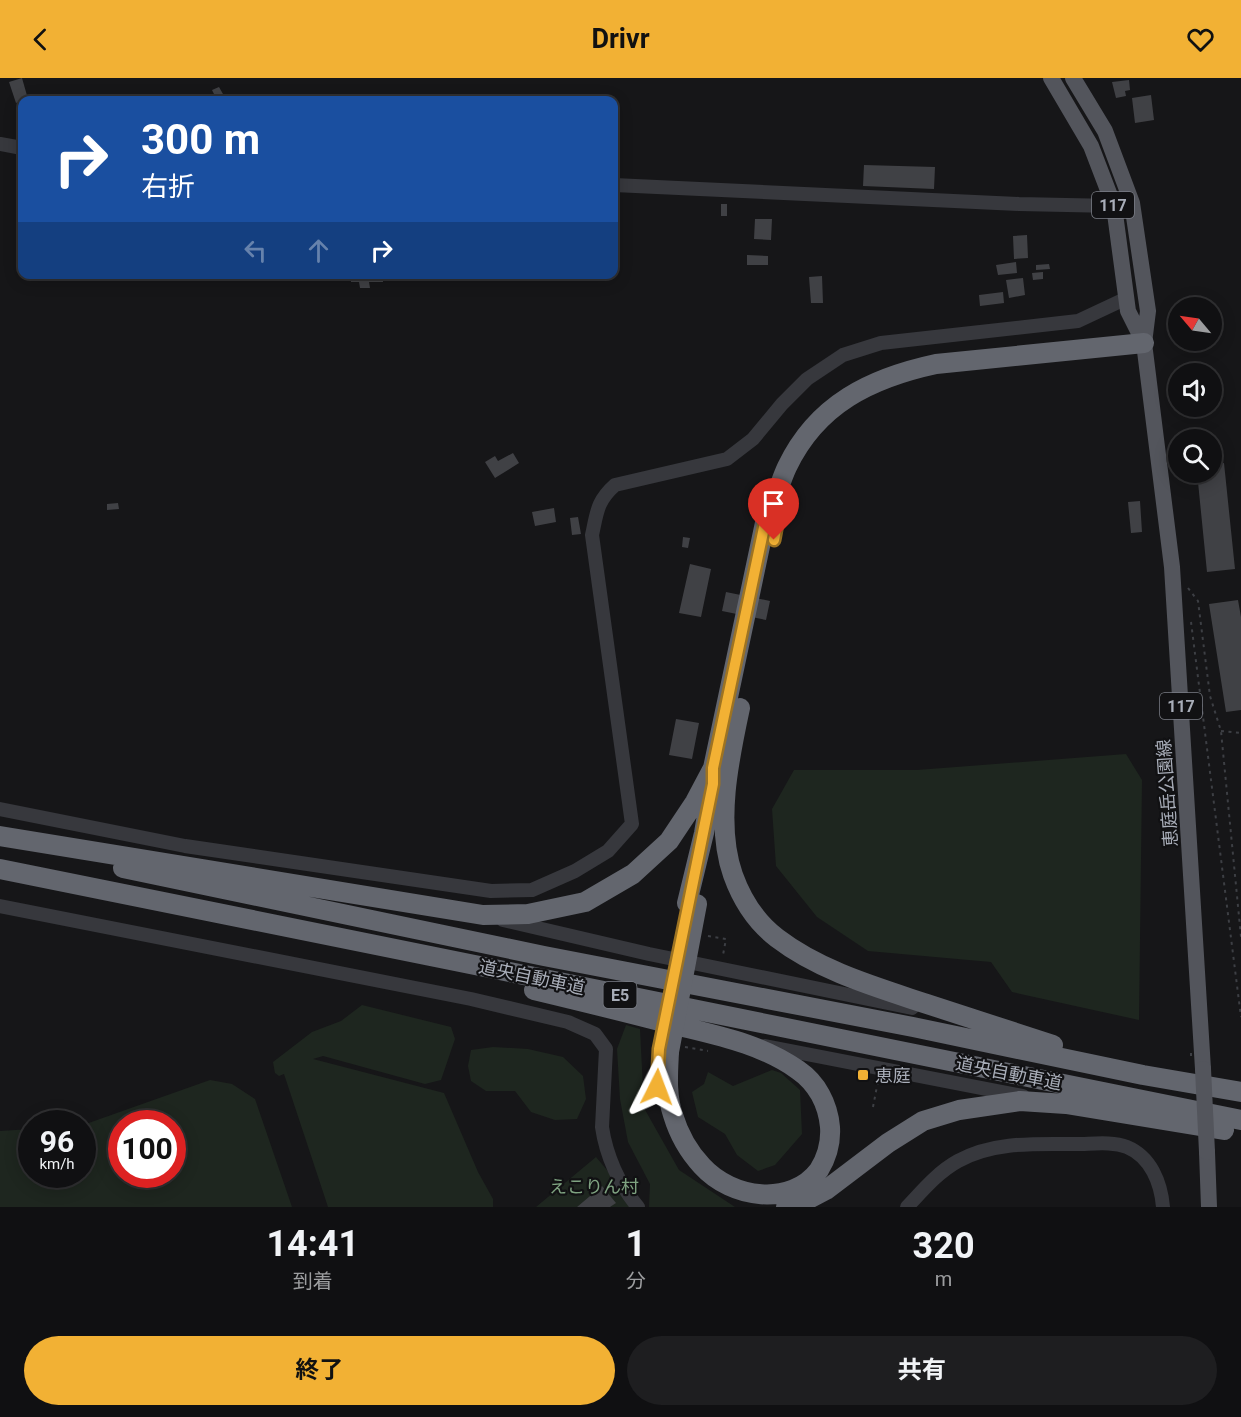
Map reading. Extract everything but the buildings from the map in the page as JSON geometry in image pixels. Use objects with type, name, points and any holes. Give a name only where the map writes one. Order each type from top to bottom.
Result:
[{"type":"highway","points":[[140,896],[744,1042],[782,1060],[807,1077],[823,1099],[829,1112],[831,1133],[828,1150],[814,1178],[801,1188],[785,1196],[754,1196],[719,1181],[703,1168],[688,1150],[672,1113],[668,1084],[669,1049],[692,904],[720,769],[766,518],[775,503],[787,467],[814,426],[828,410],[856,391],[883,378],[910,369],[936,364],[1144,343]]},
{"type":"highway","points":[[0,836],[483,915],[528,914],[585,902],[633,874],[669,841],[720,769]]},
{"type":"highway","points":[[720,769],[726,841],[732,873],[743,899],[757,919],[776,937],[821,964],[882,989],[1143,1075]]},
{"type":"highway","name":"道央自動車道","points":[[0,842],[408,929],[913,1027],[1143,1075],[1241,1092]]},
{"type":"highway","name":"道央自動車道","points":[[0,869],[1241,1120]]},
{"type":"highway","points":[[669,1049],[657,1087],[662,1124],[674,1149],[689,1169],[710,1187],[735,1201],[754,1207]]},
{"type":"highway","points":[[786,1207],[801,1203],[826,1190],[888,1143],[923,1121],[959,1110],[1020,1101],[1066,1104],[1241,1133]]},
{"type":"main road","name":"恵庭岳公園線","points":[[1051,78],[1092,146],[1113,206],[1128,312],[1144,343]]},
{"type":"main road","name":"恵庭岳公園線","points":[[1073,78],[1105,131],[1132,203],[1148,311],[1144,343],[1172,567],[1203,1070],[1209,1207]]},
{"type":"street","points":[[0,144],[18,147]]},
{"type":"street","points":[[618,185],[1019,204],[1113,206]]},
{"type":"street","points":[[0,809],[185,846],[491,891],[532,890],[575,871],[608,851],[632,824],[592,535],[597,512],[604,495],[615,485],[727,459],[753,439],[782,404],[807,379],[843,355],[881,343],[1078,321],[1127,298]]},
{"type":"street","points":[[0,906],[471,999],[568,1022],[595,1034],[606,1049],[602,1127],[604,1139],[615,1171],[638,1207]]},
{"type":"street","points":[[483,915],[650,954],[986,1023]]},
{"type":"street","points":[[744,1042],[1066,1104]]},
{"type":"street","points":[[907,1207],[936,1177],[959,1160],[989,1149],[1017,1145],[1104,1143],[1126,1147],[1145,1159],[1162,1191],[1163,1207]]},
{"type":"path","points":[[1172,567],[1198,601],[1210,696],[1221,731],[1241,937]]},
{"type":"path","points":[[1221,731],[1241,733]]},
{"type":"path","points":[[701,935],[726,939],[722,960]]},
{"type":"path","points":[[669,1049],[708,1051]]},
{"type":"path","points":[[873,1107],[879,1075]]},
{"type":"green space","points":[[1126,754],[1142,780],[1139,1020],[1012,992],[991,962],[868,951],[817,917],[776,866],[772,809],[794,770],[917,770]]},
{"type":"green space","points":[[362,1005],[451,1027],[455,1039],[441,1080],[425,1084],[323,1056],[313,1059],[444,1093],[478,1172],[493,1199],[493,1207],[328,1207],[284,1074],[279,1076],[275,1073],[273,1062],[312,1032],[341,1021]]},
{"type":"green space","points":[[626,1025],[640,1029],[644,1108],[679,1170],[735,1207],[649,1207],[650,1184],[628,1142],[620,1099],[617,1049]]},
{"type":"green space","points":[[493,1047],[528,1049],[563,1057],[583,1076],[586,1099],[577,1119],[555,1120],[531,1112],[515,1091],[486,1091],[471,1081],[468,1066],[471,1050]]},
{"type":"green space","points":[[772,1070],[781,1073],[800,1090],[802,1134],[775,1165],[758,1171],[737,1155],[725,1134],[698,1117],[692,1092],[704,1084],[708,1072],[733,1086]]},
{"type":"green space","points":[[210,1080],[232,1084],[255,1099],[292,1207],[0,1207],[0,1131],[18,1130],[18,1188],[96,1188],[96,1120],[108,1116],[108,1188],[186,1188],[186,1110],[125,1110]]},
{"type":"green space","name":"えこりん村","points":[[596,1157],[638,1207],[536,1207]]},
{"type":"place","name":"恵庭","points":[[863,1075]]},
{"type":"route","points":[[657,1087],[659,1049],[687,903],[704,833],[713,784],[713,768],[766,518],[775,503],[778,519],[774,540]]}]
